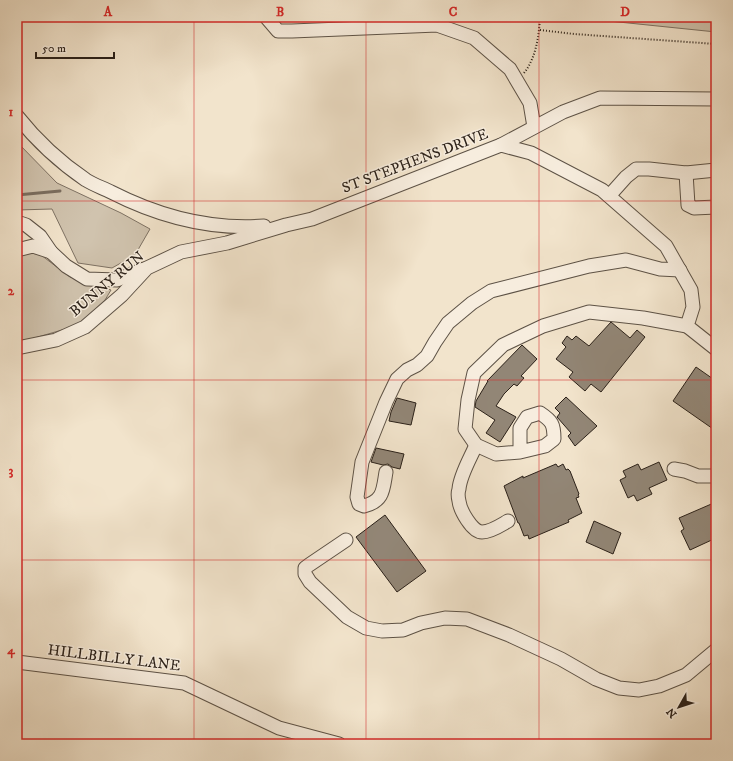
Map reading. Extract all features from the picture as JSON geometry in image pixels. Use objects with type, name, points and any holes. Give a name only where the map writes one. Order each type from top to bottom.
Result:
[{"type":"street","points":[[266,17],[278,31],[437,25],[474,38],[510,69],[530,103],[534,127]]},
{"type":"street","points":[[501,144],[563,112],[600,98],[716,99]]},
{"type":"street","points":[[17,116],[52,153],[87,180],[127,200],[178,219],[250,228],[286,225]]},
{"type":"street","name":"ST STEPHENS DRIVE","points":[[286,225],[312,219],[501,144],[531,153],[602,190],[666,246],[691,290],[693,308],[687,326]]},
{"type":"street","points":[[609,196],[626,177],[636,169],[649,168],[686,173],[716,170]]},
{"type":"street","points":[[686,173],[688,205],[694,208],[716,206]]},
{"type":"street","points":[[17,222],[26,225],[40,236],[51,252],[66,266],[87,279],[116,280],[148,268]]},
{"type":"street","name":"BUNNY RUN","points":[[17,348],[56,340],[85,327],[122,295],[148,268],[181,252],[227,243],[286,225]]},
{"type":"street","points":[[17,250],[33,246],[51,252]]},
{"type":"street","points":[[386,472],[380,498],[371,504],[364,506],[359,504],[357,497],[362,462],[397,379],[427,356],[448,323],[472,303],[491,291],[589,266],[626,260],[660,269],[680,270]]},
{"type":"street","points":[[520,452],[496,454],[476,445],[465,429],[468,400],[474,373],[503,345],[543,326],[589,312],[643,318],[687,326],[716,349]]},
{"type":"street","points":[[476,445],[459,487],[459,502],[463,513],[473,527],[477,531],[482,532],[489,531],[508,521]]},
{"type":"street","points":[[674,469],[698,476],[716,476]]},
{"type":"street","points":[[346,540],[309,564],[305,568],[305,574],[310,582],[347,617],[366,628],[382,631],[403,630],[421,623],[445,618],[467,619],[509,635],[596,679],[619,688],[639,690],[659,686],[686,675],[716,650]]},
{"type":"street","name":"HILLBILLY LANE","points":[[17,662],[184,683],[279,728],[339,744]]},
{"type":"path","points":[[518,82],[531,64],[540,30],[540,17]]},
{"type":"path","points":[[540,30],[574,34],[716,44]]},
{"type":"shaded area","points":[[570,17],[716,17],[716,32]]},
{"type":"shaded area","points":[[17,142],[57,183],[121,213],[150,229],[135,255],[112,268],[78,263],[52,209],[17,210]]},
{"type":"shaded area","points":[[26,252],[41,255],[70,277],[111,290],[105,300],[79,325],[31,339],[17,341],[17,259]]},
{"type":"building","points":[[611,322],[630,338],[637,330],[645,337],[601,392],[591,384],[585,391],[569,377],[573,372],[556,359],[566,347],[562,343],[567,336],[572,340],[576,336],[589,346]]},
{"type":"building","points":[[522,345],[537,359],[521,376],[524,378],[517,386],[514,384],[504,394],[496,406],[516,417],[500,442],[486,433],[495,420],[475,407],[476,401],[487,381]]},
{"type":"building","points":[[696,367],[716,381],[716,431],[673,401]]},
{"type":"building","points":[[566,397],[597,426],[575,446],[568,436],[571,433],[557,417],[560,413],[555,408]]},
{"type":"building","points":[[397,398],[416,403],[411,425],[389,421]]},
{"type":"building","points":[[376,448],[404,454],[400,469],[392,467],[388,464],[383,465],[371,462]]},
{"type":"building","points":[[659,462],[667,480],[649,488],[652,494],[637,501],[634,495],[628,498],[620,480],[626,477],[623,471],[638,464],[641,470]]},
{"type":"building","points":[[556,464],[558,467],[563,464],[566,470],[568,469],[570,471],[579,494],[579,497],[576,498],[582,513],[568,520],[569,522],[529,539],[528,535],[524,536],[504,486],[523,476],[523,478]]},
{"type":"building","points":[[716,502],[716,538],[690,550],[681,531],[684,529],[679,518]]},
{"type":"building","points":[[385,515],[426,571],[397,592],[356,537]]},
{"type":"building","points":[[594,521],[621,533],[613,554],[586,542]]},
{"type":"waterway","points":[[17,195],[60,191]]}]
